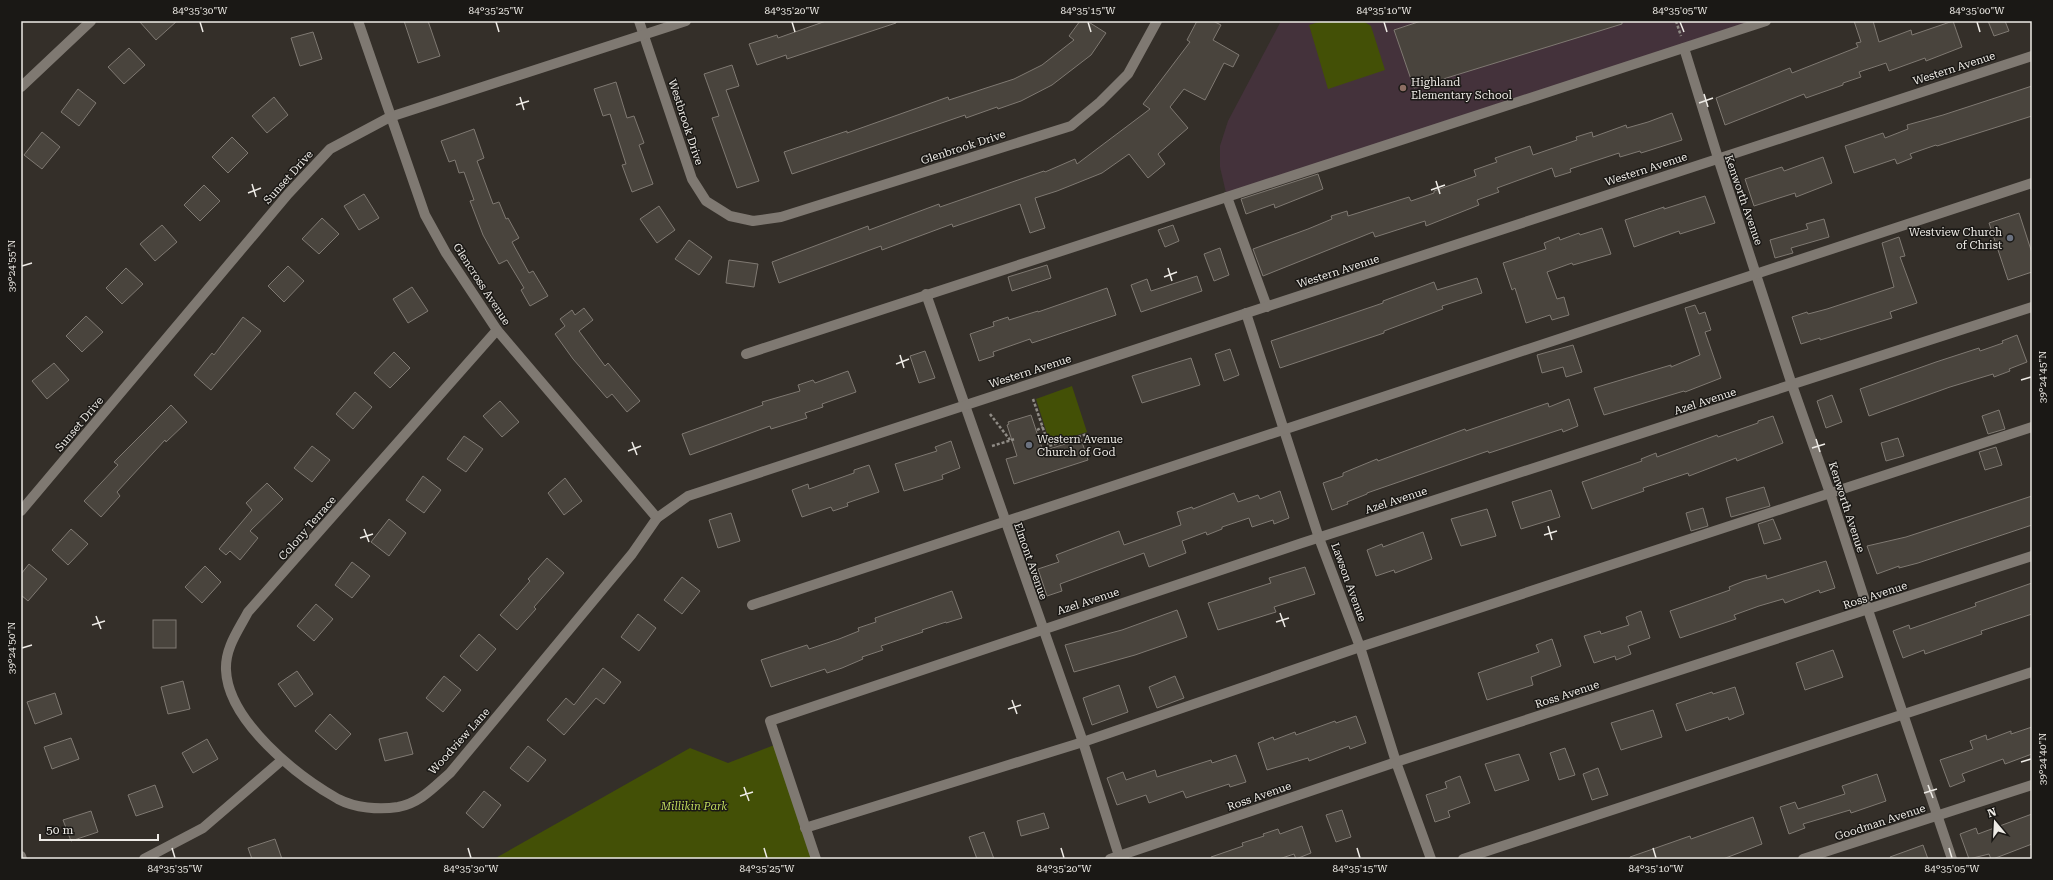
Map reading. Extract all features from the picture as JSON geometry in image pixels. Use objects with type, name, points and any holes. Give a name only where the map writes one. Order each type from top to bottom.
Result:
[{"type":"street","points":[[21,87],[91,21]]},
{"type":"street","name":"Glencross Avenue","points":[[358,21],[390,117],[426,215],[446,253],[497,330],[657,518]]},
{"type":"street","name":"Westbrook Drive","points":[[640,21],[692,179],[706,201],[730,216]]},
{"type":"street","name":"Sunset Drive","points":[[21,511],[288,194],[330,149],[390,117],[686,21]]},
{"type":"street","name":"Glenbrook Drive","points":[[730,216],[753,221],[782,217],[1071,126],[1100,102],[1128,74],[1157,21]]},
{"type":"street","points":[[746,354],[1766,21]]},
{"type":"street","name":"Kenworth Avenue","points":[[1684,48],[1792,385],[1830,493],[1952,859]]},
{"type":"street","name":"Western Avenue","points":[[657,518],[688,496],[2032,56]]},
{"type":"street","points":[[752,605],[1006,522],[1284,428],[2032,183]]},
{"type":"street","points":[[1227,196],[1267,307]]},
{"type":"street","name":"Elmont Avenue","points":[[926,294],[966,405],[1042,629],[1083,742],[1116,858]]},
{"type":"street","name":"Azel Avenue","points":[[805,828],[770,721],[1042,629],[2032,306]]},
{"type":"street","name":"Lawson Avenue","points":[[1246,313],[1319,538],[1360,647],[1396,762],[1431,859]]},
{"type":"street","name":"Colony Terrace","points":[[282,760],[248,724],[231,694],[226,671],[227,649],[248,612],[497,330]]},
{"type":"street","points":[[816,859],[805,828],[1083,742],[1360,647],[2032,427]]},
{"type":"street","name":"Woodview Lane","points":[[282,760],[339,799],[366,808],[397,807],[418,801],[450,773],[632,554],[657,518]]},
{"type":"street","name":"Ross Avenue","points":[[1116,858],[1396,762],[2032,556]]},
{"type":"street","points":[[1463,859],[2032,672]]},
{"type":"street","points":[[144,859],[204,828],[282,760]]},
{"type":"street","name":"Goodman Avenue","points":[[1803,859],[2032,784]]},
{"type":"path","points":[[1034,399],[1049,446],[1087,434]]},
{"type":"path","points":[[990,414],[1010,440]]},
{"type":"path","points":[[1036,430],[1043,427]]},
{"type":"path","points":[[991,446],[1014,439]]},
{"type":"shaded area","name":"Highland Elementary School","points":[[1281,21],[1766,21],[1227,197],[1220,167],[1220,146],[1228,121]]},
{"type":"green space","points":[[1322,21],[1363,21],[1371,26],[1385,70],[1328,89],[1309,25]]},
{"type":"green space","points":[[1072,386],[1087,432],[1050,443],[1036,399]]},
{"type":"green space","name":"Millikin Park","points":[[777,744],[816,859],[494,859],[690,748],[728,763]]},
{"type":"building","points":[[139,21],[177,21],[156,40]]},
{"type":"building","points":[[404,21],[428,21],[440,56],[418,63]]},
{"type":"building","points":[[826,21],[896,21],[896,23],[787,59],[786,55],[757,65],[749,44],[777,35],[778,38]]},
{"type":"building","points":[[1080,21],[1087,21],[1106,33],[1091,55],[1052,85],[1021,101],[998,109],[997,107],[966,118],[965,115],[792,174],[784,152],[847,131],[847,133],[948,97],[949,100],[1014,79],[1042,65],[1074,40],[1069,36]]},
{"type":"building","points":[[1197,21],[1213,21],[1221,25],[1213,40],[1239,55],[1233,67],[1224,63],[1205,100],[1184,89],[1170,107],[1188,128],[1158,154],[1165,164],[1148,178],[1129,154],[1102,173],[1035,198],[1045,228],[1030,233],[1020,204],[953,227],[952,224],[882,250],[881,246],[779,283],[772,262],[868,226],[869,230],[939,204],[940,207],[1044,171],[1045,172],[1075,159],[1077,164],[1150,109],[1143,104],[1190,42],[1187,40]]},
{"type":"building","points":[[1421,21],[1622,21],[1622,24],[1414,88],[1394,30]]},
{"type":"building","points":[[1854,21],[1873,21],[1879,42],[1911,30],[1912,35],[1953,21],[1962,47],[1926,61],[1925,58],[1889,71],[1886,63],[1859,72],[1861,77],[1843,83],[1843,85],[1806,98],[1804,94],[1725,125],[1716,98],[1790,68],[1792,73],[1858,47],[1856,43],[1861,42]]},
{"type":"building","points":[[1988,21],[2005,21],[2009,31],[1994,36]]},
{"type":"building","points":[[313,32],[322,59],[300,66],[291,38]]},
{"type":"building","points":[[129,48],[145,65],[124,84],[108,67]]},
{"type":"building","points":[[732,65],[739,86],[726,90],[759,181],[737,188],[712,118],[719,116],[704,74]]},
{"type":"building","points":[[616,82],[627,118],[634,116],[644,143],[639,145],[653,184],[632,192],[622,165],[626,164],[610,114],[603,116],[594,89]]},
{"type":"building","points":[[2032,86],[2032,116],[1910,154],[1912,158],[1897,164],[1895,159],[1854,173],[1845,146],[1883,133],[1885,138],[1908,129],[1907,125]]},
{"type":"building","points":[[78,89],[96,103],[79,126],[61,112]]},
{"type":"building","points":[[274,97],[288,115],[267,133],[252,116]]},
{"type":"building","points":[[1672,113],[1682,140],[1641,153],[1640,151],[1620,157],[1619,153],[1570,169],[1571,172],[1555,177],[1552,168],[1497,188],[1499,192],[1477,200],[1479,205],[1426,226],[1425,221],[1375,237],[1373,232],[1263,276],[1253,249],[1308,229],[1332,219],[1331,216],[1347,211],[1348,216],[1409,197],[1411,201],[1434,193],[1434,191],[1476,176],[1474,170],[1497,162],[1495,158],[1530,146],[1533,155],[1577,140],[1576,137],[1592,132],[1593,137],[1626,125],[1627,128]]},
{"type":"building","points":[[474,129],[484,158],[477,161],[493,204],[499,202],[506,219],[508,218],[519,238],[512,242],[529,273],[533,271],[548,296],[530,306],[521,290],[524,288],[507,260],[499,264],[483,235],[470,201],[474,200],[464,172],[459,173],[455,160],[449,162],[441,141]]},
{"type":"building","points":[[42,132],[60,147],[42,169],[24,155]]},
{"type":"building","points":[[232,137],[248,153],[228,173],[212,157]]},
{"type":"building","points":[[1823,157],[1832,183],[1796,197],[1795,193],[1754,206],[1745,179],[1782,167],[1784,171]]},
{"type":"building","points":[[1318,174],[1323,189],[1275,208],[1274,204],[1246,214],[1241,199]]},
{"type":"building","points":[[204,185],[220,201],[200,221],[184,205]]},
{"type":"building","points":[[364,194],[379,218],[359,230],[344,206]]},
{"type":"building","points":[[1705,196],[1715,223],[1680,234],[1679,231],[1634,247],[1625,220],[1664,207],[1664,209]]},
{"type":"building","points":[[659,206],[675,230],[657,243],[640,219]]},
{"type":"building","name":"Westview Church of Christ","points":[[2019,213],[2032,253],[2032,272],[2008,280],[1989,223]]},
{"type":"building","points":[[322,218],[339,234],[319,254],[302,239]]},
{"type":"building","points":[[1824,219],[1829,237],[1791,248],[1793,253],[1775,258],[1770,240],[1808,229],[1806,224]]},
{"type":"building","points":[[162,225],[177,242],[155,261],[140,244]]},
{"type":"building","points":[[1173,225],[1179,241],[1165,247],[1158,230]]},
{"type":"building","points":[[1602,228],[1611,254],[1573,265],[1572,263],[1547,272],[1557,299],[1564,297],[1569,315],[1552,320],[1550,315],[1526,323],[1515,288],[1512,290],[1503,263],[1546,249],[1544,243],[1559,237],[1560,240],[1579,233],[1580,235]]},
{"type":"building","points":[[1899,237],[1905,256],[1900,257],[1917,303],[1890,312],[1892,318],[1820,340],[1820,338],[1801,344],[1792,317],[1807,312],[1808,314],[1827,309],[1894,287],[1882,243]]},
{"type":"building","points":[[689,240],[712,257],[699,275],[675,259]]},
{"type":"building","points":[[1220,248],[1229,275],[1214,281],[1204,254]]},
{"type":"building","points":[[729,260],[758,264],[754,287],[726,283]]},
{"type":"building","points":[[1047,265],[1051,278],[1012,291],[1008,277]]},
{"type":"building","points":[[288,266],[304,281],[284,302],[268,286]]},
{"type":"building","points":[[126,268],[143,284],[122,304],[106,288]]},
{"type":"building","points":[[1197,276],[1202,291],[1141,312],[1131,285],[1147,279],[1151,291]]},
{"type":"building","points":[[1477,278],[1482,293],[1442,306],[1443,309],[1384,331],[1384,333],[1280,368],[1271,341],[1383,303],[1383,301],[1434,282],[1437,290]]},
{"type":"building","points":[[412,287],[428,311],[408,323],[393,299]]},
{"type":"building","points":[[1107,288],[1116,315],[1032,343],[1030,339],[993,352],[994,356],[979,361],[970,334],[994,326],[993,322],[1008,317],[1009,320],[1038,312]]},
{"type":"building","points":[[1695,305],[1699,314],[1705,312],[1711,330],[1705,332],[1721,378],[1685,392],[1684,391],[1604,415],[1594,388],[1671,365],[1671,367],[1700,355],[1685,308]]},
{"type":"building","points":[[584,308],[593,320],[579,331],[605,366],[608,363],[640,401],[627,412],[612,394],[607,398],[573,359],[555,334],[565,326],[560,319],[572,310],[575,315]]},
{"type":"building","points":[[86,316],[103,332],[82,352],[66,336]]},
{"type":"building","points":[[243,317],[261,331],[211,390],[194,375],[212,353],[214,355]]},
{"type":"building","points":[[2017,335],[2027,362],[1994,377],[1993,374],[1950,387],[1869,416],[1860,389],[1979,348],[1980,351],[2003,343],[2002,341]]},
{"type":"building","points":[[1573,345],[1582,372],[1566,377],[1563,367],[1542,373],[1537,355]]},
{"type":"building","points":[[1230,349],[1239,375],[1224,381],[1215,354]]},
{"type":"building","points":[[925,351],[935,378],[919,383],[910,356]]},
{"type":"building","points":[[394,352],[410,368],[390,388],[374,373]]},
{"type":"building","points":[[1191,358],[1200,385],[1142,403],[1132,376]]},
{"type":"building","points":[[54,363],[69,380],[47,399],[32,381]]},
{"type":"building","points":[[848,371],[856,392],[822,404],[823,407],[805,413],[807,418],[771,429],[770,426],[690,455],[682,434],[763,405],[762,402],[800,391],[798,385],[813,380],[815,383]]},
{"type":"building","points":[[355,392],[372,407],[353,429],[336,414]]},
{"type":"building","points":[[1832,395],[1842,422],[1826,428],[1817,401]]},
{"type":"building","points":[[1569,399],[1578,426],[1563,432],[1562,429],[1489,453],[1488,451],[1367,493],[1347,502],[1348,504],[1332,510],[1323,483],[1343,476],[1343,473],[1377,459],[1378,461],[1465,429],[1466,431],[1548,403],[1549,407]]},
{"type":"building","points":[[500,401],[519,422],[502,437],[483,416]]},
{"type":"building","points":[[171,405],[187,422],[166,442],[165,440],[117,492],[120,496],[101,517],[84,501],[118,465],[114,462]]},
{"type":"building","points":[[1999,410],[2005,429],[1988,434],[1982,416]]},
{"type":"building","name":"Western Avenue Church of God","points":[[1031,415],[1043,451],[1081,439],[1088,460],[1014,484],[1006,459],[1017,456],[1007,425],[1009,424],[1008,422]]},
{"type":"building","points":[[1773,416],[1783,443],[1737,461],[1736,458],[1689,476],[1688,473],[1643,488],[1644,491],[1592,509],[1582,482],[1642,461],[1641,459],[1656,453],[1657,457],[1717,435],[1718,437],[1758,423],[1758,421]]},
{"type":"building","points":[[464,436],[483,449],[466,472],[447,459]]},
{"type":"building","points":[[1898,438],[1904,456],[1886,461],[1881,443]]},
{"type":"building","points":[[951,441],[960,468],[942,475],[943,479],[904,491],[895,464],[937,451],[935,447]]},
{"type":"building","points":[[312,446],[330,460],[312,482],[294,468]]},
{"type":"building","points":[[1996,447],[2002,465],[1985,470],[1979,452]]},
{"type":"building","points":[[869,465],[879,492],[847,503],[848,506],[833,511],[831,507],[802,517],[792,490],[808,484],[809,489],[854,473],[854,470]]},
{"type":"building","points":[[423,476],[441,490],[424,513],[406,500]]},
{"type":"building","points":[[565,478],[582,501],[564,515],[548,493]]},
{"type":"building","points":[[267,483],[283,499],[250,531],[258,538],[240,560],[230,551],[226,555],[219,549],[252,510],[246,503]]},
{"type":"building","points":[[1764,487],[1770,506],[1731,517],[1726,498]]},
{"type":"building","points":[[1551,490],[1560,517],[1521,529],[1512,502]]},
{"type":"building","points":[[1280,491],[1289,518],[1274,524],[1273,520],[1252,527],[1249,518],[1222,527],[1222,529],[1207,535],[1206,532],[1182,541],[1186,553],[1149,567],[1144,553],[1060,584],[1062,591],[1047,596],[1038,569],[1059,562],[1056,555],[1119,531],[1124,545],[1181,525],[1177,512],[1192,507],[1193,509],[1234,493],[1238,502],[1258,495],[1260,499]]},
{"type":"building","points":[[2032,496],[2032,525],[1918,563],[1899,568],[1899,566],[1877,574],[1867,546],[1906,537]]},
{"type":"building","points":[[1703,508],[1708,526],[1691,531],[1686,513]]},
{"type":"building","points":[[1487,509],[1496,536],[1461,546],[1451,519]]},
{"type":"building","points":[[731,513],[740,541],[718,548],[709,520]]},
{"type":"building","points":[[389,519],[406,533],[389,556],[371,542]]},
{"type":"building","points":[[1773,519],[1781,539],[1764,544],[1758,524]]},
{"type":"building","points":[[71,529],[88,544],[68,565],[52,550]]},
{"type":"building","points":[[1423,532],[1432,559],[1395,573],[1394,570],[1376,576],[1367,550],[1382,544],[1383,547]]},
{"type":"building","points":[[547,558],[564,573],[534,607],[536,609],[517,630],[500,615],[530,581],[528,579]]},
{"type":"building","points":[[1826,561],[1835,588],[1820,593],[1819,590],[1785,603],[1783,599],[1759,606],[1734,615],[1736,619],[1680,638],[1670,611],[1730,590],[1729,587],[1744,581],[1766,575],[1767,579]]},
{"type":"building","points":[[352,562],[370,576],[352,598],[335,585]]},
{"type":"building","points":[[29,564],[47,579],[28,601],[21,595],[21,574]]},
{"type":"building","points":[[205,566],[221,582],[202,603],[185,587]]},
{"type":"building","points":[[1305,567],[1315,594],[1274,607],[1276,612],[1218,630],[1208,603],[1271,583],[1269,578]]},
{"type":"building","points":[[682,577],[700,591],[682,614],[664,600]]},
{"type":"building","points":[[2032,583],[2032,614],[1981,631],[1982,634],[1925,654],[1924,650],[1903,658],[1893,631],[1909,625],[1910,629],[1976,606],[1975,603]]},
{"type":"building","points":[[952,591],[962,618],[922,630],[923,632],[881,646],[883,650],[862,657],[863,659],[842,668],[827,673],[825,669],[771,687],[761,660],[807,645],[809,649],[839,639],[859,631],[858,628],[876,622],[875,618]]},
{"type":"building","points":[[316,604],[333,619],[314,641],[297,626]]},
{"type":"building","points":[[1177,610],[1187,637],[1135,655],[1074,672],[1065,645],[1122,630]]},
{"type":"building","points":[[1641,611],[1650,638],[1628,646],[1631,654],[1616,660],[1615,656],[1594,663],[1584,636],[1600,631],[1601,634],[1629,625],[1626,617]]},
{"type":"building","points":[[638,614],[656,628],[639,651],[621,637]]},
{"type":"building","points":[[153,620],[176,620],[176,648],[153,648]]},
{"type":"building","points":[[479,634],[496,649],[477,671],[460,656]]},
{"type":"building","points":[[1552,639],[1561,666],[1531,677],[1533,685],[1487,700],[1478,673],[1539,652],[1536,645]]},
{"type":"building","points":[[1833,650],[1843,677],[1805,690],[1796,663]]},
{"type":"building","points":[[603,668],[621,682],[604,704],[596,698],[564,735],[547,720],[566,698],[574,705]]},
{"type":"building","points":[[297,671],[313,694],[295,707],[278,684]]},
{"type":"building","points":[[444,676],[461,690],[443,712],[426,698]]},
{"type":"building","points":[[1175,676],[1184,698],[1157,708],[1149,687]]},
{"type":"building","points":[[183,681],[190,709],[168,714],[161,687]]},
{"type":"building","points":[[1119,685],[1128,712],[1092,725],[1083,698]]},
{"type":"building","points":[[1735,687],[1744,714],[1729,720],[1728,717],[1686,731],[1676,704],[1712,692],[1713,694]]},
{"type":"building","points":[[55,693],[62,714],[35,724],[27,702]]},
{"type":"building","points":[[1653,710],[1662,737],[1621,750],[1611,723]]},
{"type":"building","points":[[330,714],[351,734],[336,750],[315,731]]},
{"type":"building","points":[[1356,716],[1366,743],[1350,749],[1349,746],[1309,761],[1308,758],[1267,770],[1258,743],[1273,737],[1274,740],[1295,732],[1296,735],[1335,721],[1336,723]]},
{"type":"building","points":[[2032,727],[2032,754],[2005,764],[2003,759],[1962,774],[1965,781],[1950,787],[1940,760],[1973,749],[1970,741],[1986,735],[1987,740],[2011,731],[2011,734]]},
{"type":"building","points":[[407,732],[413,754],[385,761],[379,739]]},
{"type":"building","points":[[71,738],[79,759],[52,769],[44,747]]},
{"type":"building","points":[[207,739],[218,759],[193,773],[182,753]]},
{"type":"building","points":[[528,746],[546,760],[528,782],[510,768]]},
{"type":"building","points":[[1565,748],[1575,775],[1559,780],[1550,753]]},
{"type":"building","points":[[1519,754],[1529,780],[1495,791],[1485,764]]},
{"type":"building","points":[[1236,755],[1246,782],[1230,787],[1229,784],[1186,798],[1183,791],[1149,803],[1146,795],[1117,805],[1107,778],[1123,772],[1126,780],[1155,770],[1157,777],[1211,760],[1212,763]]},
{"type":"building","points":[[1598,768],[1608,795],[1592,800],[1583,774]]},
{"type":"building","points":[[1877,774],[1886,801],[1851,813],[1850,810],[1803,824],[1805,828],[1789,834],[1780,807],[1795,802],[1798,809],[1845,794],[1842,786]]},
{"type":"building","points":[[1460,776],[1470,803],[1448,811],[1450,817],[1435,822],[1426,795],[1447,788],[1445,782]]},
{"type":"building","points":[[155,785],[163,807],[136,816],[128,795]]},
{"type":"building","points":[[484,791],[501,805],[483,828],[466,813]]},
{"type":"building","points":[[1342,810],[1351,837],[1336,842],[1326,815]]},
{"type":"building","points":[[91,811],[98,832],[71,841],[63,820]]},
{"type":"building","points":[[1044,813],[1049,828],[1021,836],[1017,821]]},
{"type":"building","points":[[2032,814],[2032,844],[1993,859],[1991,859],[1989,854],[1969,859],[1960,834],[1976,828],[1978,834]]},
{"type":"building","points":[[1753,817],[1762,844],[1723,859],[1630,859],[1630,857],[1690,836],[1691,839]]},
{"type":"building","points":[[1302,826],[1311,853],[1296,859],[1294,854],[1279,859],[1211,859],[1211,857],[1243,846],[1242,843],[1264,836],[1263,834],[1278,829],[1280,834]]},
{"type":"building","points":[[984,832],[994,859],[977,859],[969,837]]},
{"type":"building","points":[[275,839],[282,859],[252,859],[248,848]]},
{"type":"building","points":[[1923,845],[1928,859],[1891,859],[1890,857]]},
{"type":"place","name":"Highland Elementary School","points":[[1403,88]]},
{"type":"place","name":"Westview Church of Christ","points":[[2010,238]]},
{"type":"place","name":"Western Avenue Church of God","points":[[1029,445]]}]
